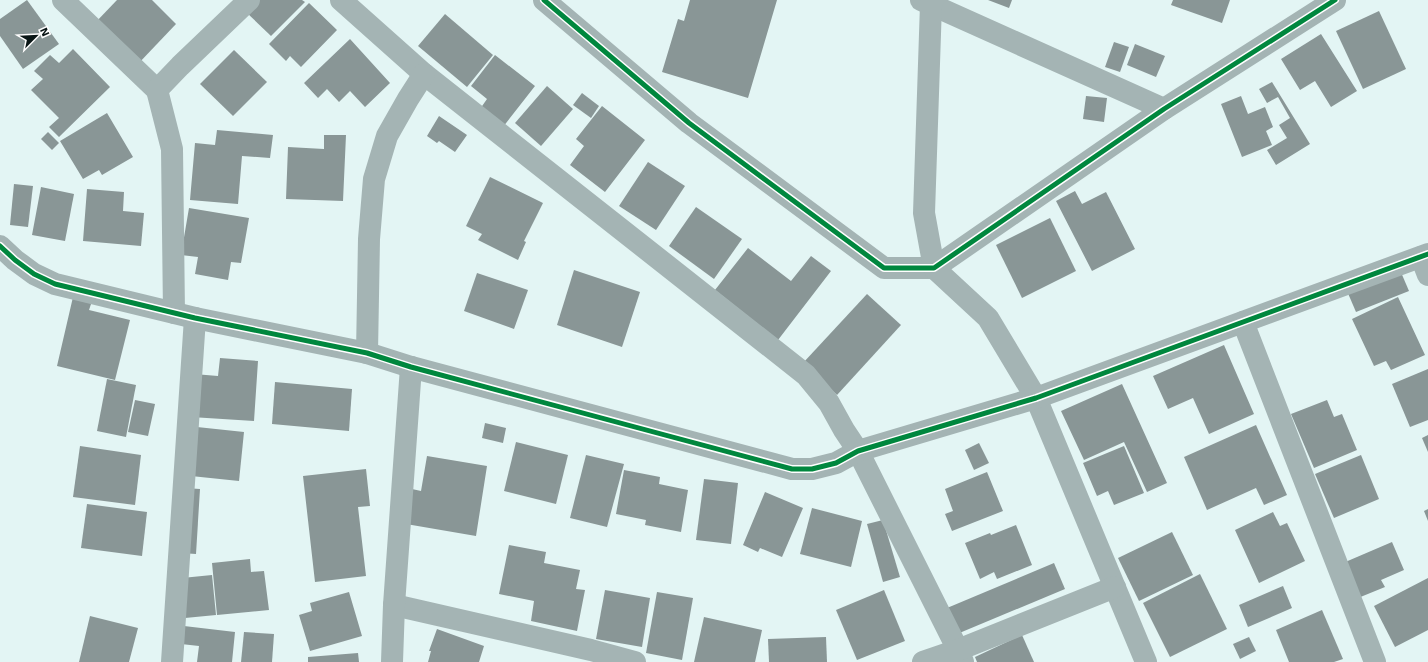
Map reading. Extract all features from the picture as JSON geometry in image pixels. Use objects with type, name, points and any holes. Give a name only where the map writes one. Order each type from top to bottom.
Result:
[{"type":"street","points":[[63,0],[158,90],[172,149],[184,315],[172,662]]},
{"type":"street","points":[[158,90],[180,66],[249,0]]},
{"type":"street","points":[[342,0],[424,74],[806,375],[829,403],[858,451],[961,656]]},
{"type":"street","points":[[544,0],[689,123],[884,268],[934,268],[1164,109],[1335,0]]},
{"type":"street","points":[[1146,662],[1036,398],[988,318],[934,268],[924,213],[928,1],[1164,109]]},
{"type":"street","points":[[367,353],[369,239],[374,179],[387,136],[424,74]]},
{"type":"street","points":[[0,246],[15,260],[34,274],[55,284],[184,315],[367,353],[411,367],[792,469],[812,469],[836,463],[858,451],[1036,398],[1243,322],[1426,262]]},
{"type":"street","points":[[1243,322],[1375,662]]},
{"type":"street","points":[[392,662],[394,605],[411,367]]},
{"type":"street","points":[[923,662],[961,656],[1115,587]]},
{"type":"street","points":[[394,605],[591,650],[635,662]]},
{"type":"building","points":[[27,0],[59,44],[23,69],[0,36],[0,19]]},
{"type":"building","points":[[117,0],[152,0],[176,24],[137,65],[94,24]]},
{"type":"building","points":[[259,0],[302,0],[305,2],[271,36],[246,12]]},
{"type":"building","points":[[690,0],[777,0],[748,98],[662,72],[678,19],[684,21]]},
{"type":"building","points":[[988,0],[1012,0],[1009,8]]},
{"type":"building","points":[[1173,0],[1230,0],[1222,23],[1171,5]]},
{"type":"building","points":[[309,3],[337,30],[301,67],[290,56],[286,61],[269,44]]},
{"type":"building","points":[[1379,11],[1406,69],[1363,89],[1336,31]]},
{"type":"building","points":[[445,14],[493,55],[467,87],[418,46]]},
{"type":"building","points":[[1321,34],[1357,91],[1331,107],[1315,81],[1300,90],[1281,59]]},
{"type":"building","points":[[350,39],[390,83],[365,107],[350,91],[339,102],[327,89],[318,98],[304,83]]},
{"type":"building","points":[[1114,42],[1129,47],[1120,72],[1105,67]]},
{"type":"building","points":[[1135,44],[1165,56],[1156,77],[1127,65]]},
{"type":"building","points":[[73,49],[110,87],[59,137],[49,127],[59,118],[31,90],[43,79],[34,71],[50,55],[59,63]]},
{"type":"building","points":[[234,50],[267,82],[233,116],[200,84]]},
{"type":"building","points":[[495,55],[535,86],[503,127],[480,109],[487,99],[471,86]]},
{"type":"building","points":[[1272,82],[1310,144],[1276,165],[1267,150],[1287,138],[1279,125],[1290,118],[1278,97],[1267,103],[1259,89]]},
{"type":"building","points":[[547,86],[573,109],[541,146],[515,123]]},
{"type":"building","points":[[582,93],[599,106],[591,118],[573,105]]},
{"type":"building","points":[[1086,96],[1107,98],[1104,122],[1083,119]]},
{"type":"building","points":[[1241,96],[1248,114],[1265,107],[1273,127],[1266,131],[1272,145],[1242,157],[1221,104]]},
{"type":"building","points":[[602,106],[645,140],[605,192],[570,165],[584,146],[576,139]]},
{"type":"building","points":[[107,113],[133,157],[102,175],[99,170],[83,179],[60,141]]},
{"type":"building","points":[[439,116],[467,135],[455,152],[439,141],[437,143],[427,136]]},
{"type":"building","points":[[217,130],[273,135],[270,158],[242,156],[238,204],[190,200],[195,143],[215,145]]},
{"type":"building","points":[[48,132],[59,143],[52,150],[41,139]]},
{"type":"building","points":[[324,135],[346,135],[343,201],[286,199],[288,147],[324,149]]},
{"type":"building","points":[[648,162],[685,186],[656,230],[619,206]]},
{"type":"building","points":[[490,177],[543,203],[524,241],[526,242],[518,260],[478,240],[482,234],[466,226]]},
{"type":"building","points":[[14,184],[33,186],[28,227],[10,225]]},
{"type":"building","points":[[41,187],[74,194],[65,241],[32,235]]},
{"type":"building","points":[[87,189],[124,192],[123,211],[144,213],[141,246],[83,241]]},
{"type":"building","points":[[1075,191],[1082,204],[1106,192],[1135,249],[1092,271],[1056,201]]},
{"type":"building","points":[[696,207],[742,239],[714,279],[669,246]]},
{"type":"building","points":[[189,208],[249,218],[241,263],[231,262],[228,280],[195,274],[198,257],[181,255]]},
{"type":"building","points":[[1050,218],[1076,271],[1022,298],[996,245]]},
{"type":"building","points":[[748,248],[791,281],[811,256],[831,271],[778,340],[715,290]]},
{"type":"building","points":[[574,270],[640,292],[622,347],[557,325]]},
{"type":"building","points":[[1400,270],[1409,291],[1356,312],[1347,291]]},
{"type":"building","points":[[477,273],[528,290],[514,329],[464,311]]},
{"type":"building","points":[[867,294],[901,325],[837,395],[803,363]]},
{"type":"building","points":[[73,297],[92,301],[89,310],[130,320],[115,380],[57,366]]},
{"type":"building","points":[[1398,297],[1425,355],[1391,370],[1386,361],[1374,366],[1352,319]]},
{"type":"building","points":[[1224,345],[1254,414],[1209,434],[1193,398],[1168,409],[1153,376]]},
{"type":"building","points":[[220,358],[258,361],[254,421],[191,417],[194,374],[218,376]]},
{"type":"building","points":[[1428,369],[1428,420],[1410,427],[1392,384]]},
{"type":"building","points":[[107,379],[136,385],[126,437],[97,431]]},
{"type":"building","points":[[275,382],[352,389],[349,431],[272,424]]},
{"type":"building","points":[[1122,384],[1167,483],[1147,492],[1124,442],[1084,460],[1061,411]]},
{"type":"building","points":[[135,400],[155,404],[148,436],[128,432]]},
{"type":"building","points":[[1327,400],[1334,417],[1342,414],[1357,450],[1314,468],[1291,414]]},
{"type":"building","points":[[485,423],[506,428],[503,443],[482,438]]},
{"type":"building","points":[[1256,425],[1287,495],[1264,505],[1256,488],[1207,510],[1184,457]]},
{"type":"building","points":[[197,427],[244,432],[239,481],[191,476]]},
{"type":"building","points":[[1428,435],[1428,452],[1422,438]]},
{"type":"building","points":[[516,442],[568,455],[556,504],[504,491]]},
{"type":"building","points":[[979,443],[989,463],[974,470],[965,450]]},
{"type":"building","points":[[80,446],[141,455],[135,505],[73,497]]},
{"type":"building","points":[[1124,446],[1144,493],[1114,505],[1108,491],[1097,496],[1083,463]]},
{"type":"building","points":[[586,455],[624,464],[607,527],[570,518]]},
{"type":"building","points":[[1361,455],[1379,499],[1334,518],[1315,474]]},
{"type":"building","points":[[427,456],[487,466],[476,536],[406,524],[412,489],[421,491]]},
{"type":"building","points":[[366,469],[370,506],[358,507],[366,576],[315,582],[303,476]]},
{"type":"building","points":[[624,470],[660,477],[659,484],[688,490],[681,532],[645,525],[646,520],[616,514]]},
{"type":"building","points":[[987,472],[1003,511],[952,531],[945,514],[953,511],[945,489]]},
{"type":"building","points":[[704,479],[738,483],[731,544],[696,540]]},
{"type":"building","points":[[185,488],[200,489],[196,554],[181,553]]},
{"type":"building","points":[[765,492],[803,508],[782,557],[760,548],[758,552],[743,545]]},
{"type":"building","points":[[87,504],[147,512],[142,556],[81,548]]},
{"type":"building","points":[[812,508],[862,521],[851,567],[800,554]]},
{"type":"building","points":[[1428,509],[1428,521],[1424,511]]},
{"type":"building","points":[[1273,512],[1280,526],[1287,523],[1305,561],[1259,583],[1235,530]]},
{"type":"building","points":[[883,520],[900,577],[883,582],[867,524]]},
{"type":"building","points":[[1016,525],[1032,565],[997,579],[994,572],[980,579],[965,543]]},
{"type":"building","points":[[1172,532],[1193,575],[1139,601],[1118,558]]},
{"type":"building","points":[[1392,542],[1404,570],[1381,580],[1385,587],[1358,598],[1343,563]]},
{"type":"building","points":[[509,545],[546,552],[544,563],[580,570],[576,589],[585,590],[577,631],[531,621],[534,601],[499,594]]},
{"type":"building","points":[[250,559],[251,572],[264,571],[269,610],[217,615],[212,563]]},
{"type":"building","points":[[1054,563],[1065,589],[957,634],[947,608]]},
{"type":"building","points":[[1200,574],[1227,629],[1170,657],[1143,603]]},
{"type":"building","points":[[212,575],[216,615],[185,618],[182,578]]},
{"type":"building","points":[[1428,578],[1428,630],[1395,647],[1374,606]]},
{"type":"building","points":[[1283,586],[1292,608],[1248,627],[1239,605]]},
{"type":"building","points":[[605,590],[650,598],[642,647],[596,639]]},
{"type":"building","points":[[884,590],[905,641],[857,660],[836,610]]},
{"type":"building","points":[[349,592],[362,636],[310,651],[299,615],[312,611],[310,603]]},
{"type":"building","points":[[657,592],[693,598],[682,660],[646,653]]},
{"type":"building","points":[[1322,610],[1343,659],[1334,662],[1289,662],[1276,630]]},
{"type":"building","points":[[90,616],[138,628],[129,662],[79,662]]},
{"type":"building","points":[[704,617],[762,630],[755,662],[694,662]]},
{"type":"building","points":[[184,626],[235,632],[232,662],[197,662],[199,646],[181,644]]},
{"type":"building","points":[[437,629],[484,646],[479,662],[428,662],[431,651],[429,651]]},
{"type":"building","points":[[244,632],[274,634],[272,662],[241,662]]},
{"type":"building","points":[[1022,635],[1034,662],[977,662],[975,657]]},
{"type":"building","points":[[826,637],[827,662],[769,662],[768,639]]},
{"type":"building","points":[[1249,637],[1256,651],[1240,659],[1233,644]]},
{"type":"building","points":[[358,653],[359,662],[308,662],[308,657]]},
{"type":"cycle path","points":[[544,0],[689,123],[884,268],[934,268],[1164,109],[1335,0]]},
{"type":"cycle path","points":[[0,246],[15,260],[34,274],[55,284],[195,318],[367,353],[411,367],[792,469],[812,469],[836,463],[858,451],[1036,398],[1428,254]]}]
